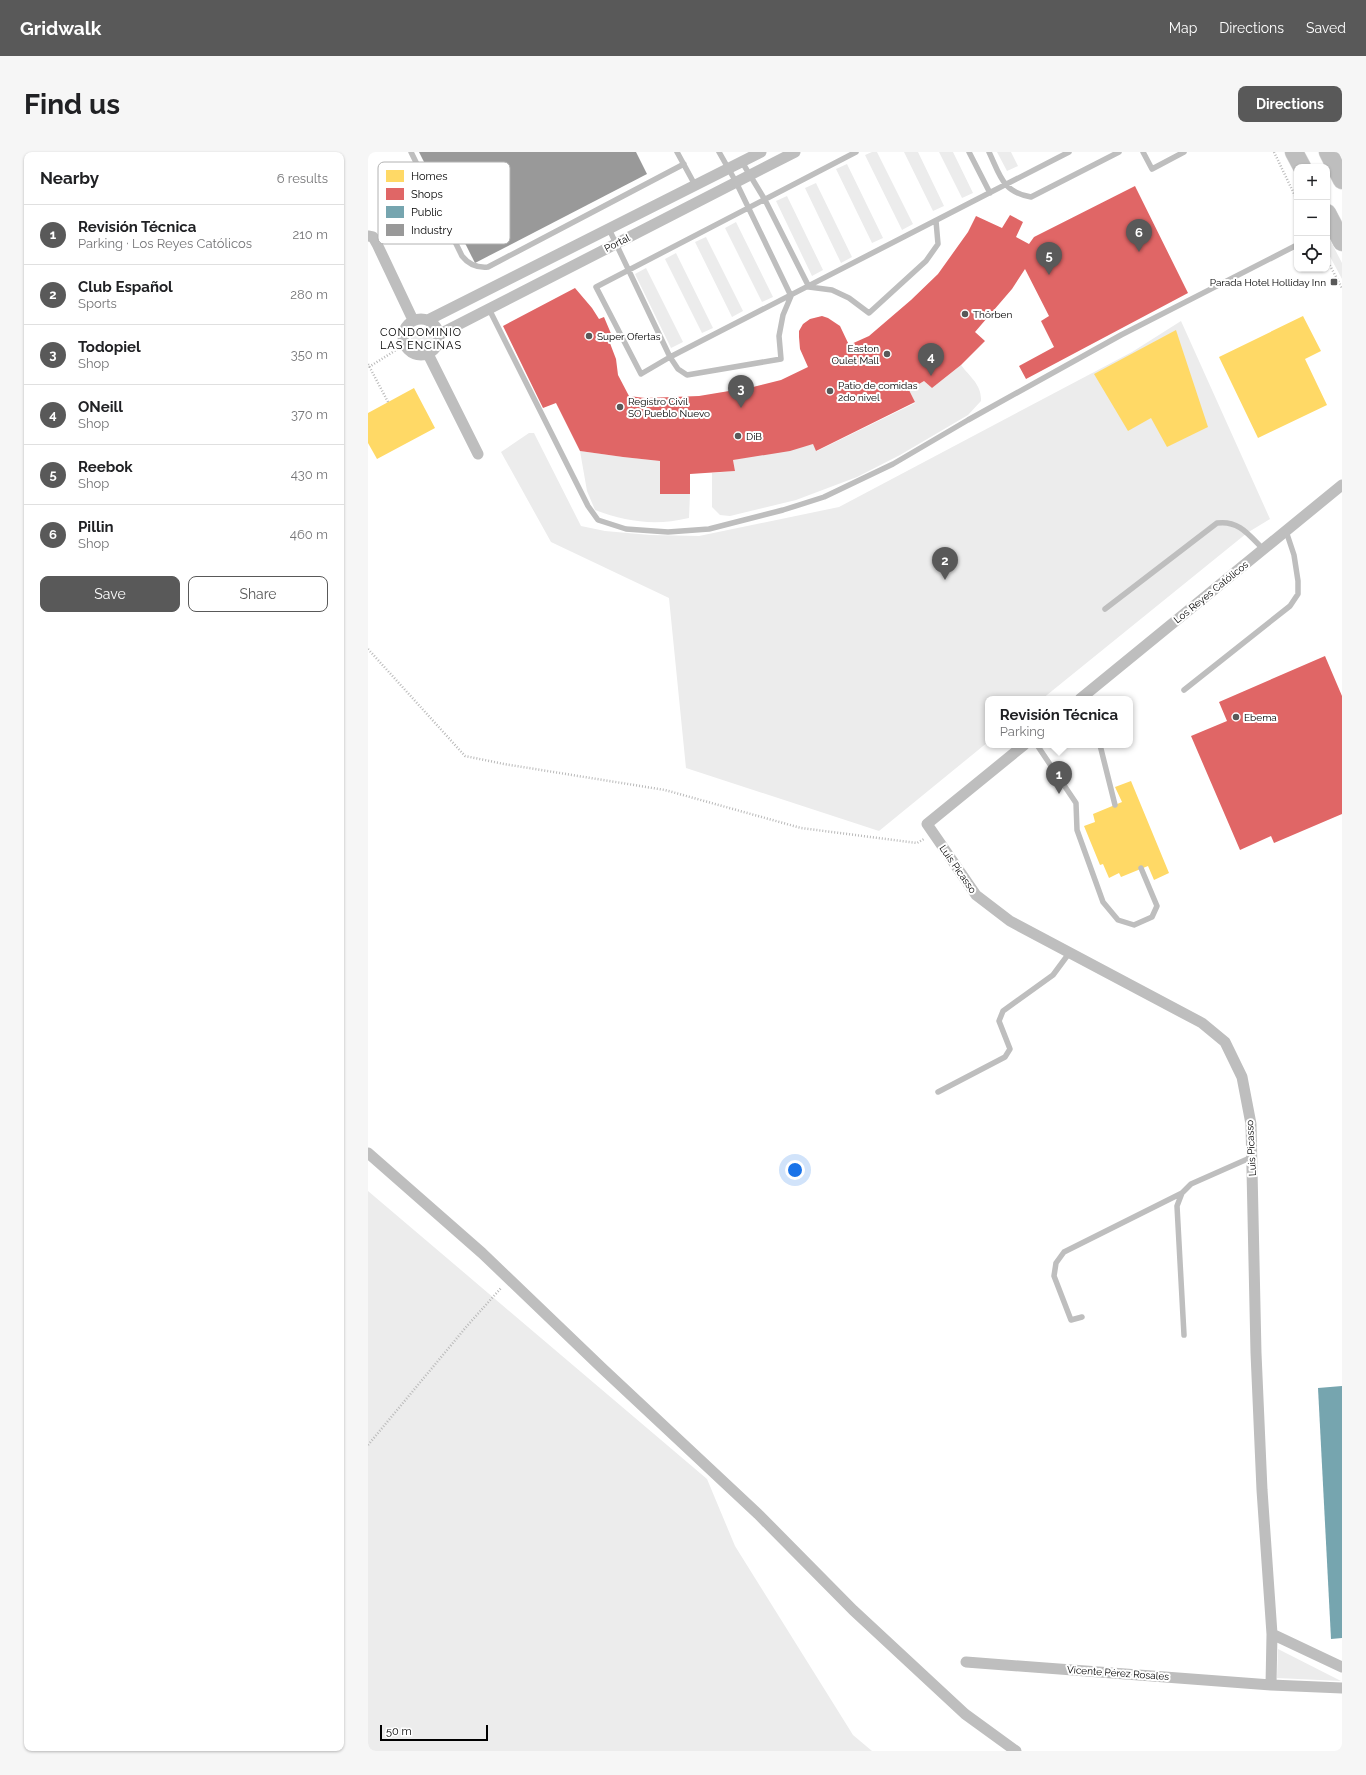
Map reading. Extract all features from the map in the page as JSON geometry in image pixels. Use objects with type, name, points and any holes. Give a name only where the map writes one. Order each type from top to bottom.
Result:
[{"type":"main road","points":[[1294,152],[1300,164]]},
{"type":"main road","points":[[1328,152],[1342,180]]},
{"type":"main road","points":[[1330,224],[1342,242]]},
{"type":"street","name":"Portal","points":[[414,320],[421,318],[428,320],[762,152]]},
{"type":"street","name":"Portal","points":[[440,334],[795,152]]},
{"type":"street","points":[[368,236],[373,237],[377,244],[414,320],[405,328],[403,333],[404,345],[407,350],[417,355],[428,354],[438,345],[440,334],[435,324],[428,320]]},
{"type":"street","points":[[428,354],[478,454]]},
{"type":"street","name":"Los Reyes Católicos","points":[[1086,696],[1342,485]]},
{"type":"street","name":"Luis Picasso","points":[[1020,748],[927,824],[976,895],[1010,921],[1202,1023],[1225,1042],[1242,1077],[1251,1124],[1256,1353],[1262,1490],[1272,1634]]},
{"type":"street","points":[[368,1153],[510,1279],[758,1514],[852,1610],[965,1714],[1016,1751]]},
{"type":"street","points":[[1271,1685],[1272,1634],[1342,1667]]},
{"type":"street","name":"Vicente Pérez Rosales","points":[[966,1662],[1271,1685],[1342,1688]]},
{"type":"lane","points":[[411,152],[416,162]]},
{"type":"lane","points":[[677,152],[695,185]]},
{"type":"lane","points":[[609,229],[670,357],[678,369],[687,375],[781,359],[779,336],[791,296],[729,168],[719,152]]},
{"type":"lane","points":[[856,152],[596,287],[641,374],[670,357],[1069,152]]},
{"type":"lane","points":[[969,152],[990,193]]},
{"type":"lane","points":[[988,152],[1005,185],[1022,195],[1031,197],[1119,152]]},
{"type":"lane","points":[[1143,152],[1152,169],[1184,152]]},
{"type":"lane","points":[[742,162],[749,176],[765,200],[808,287]]},
{"type":"lane","points":[[456,244],[462,256],[472,266],[488,266],[684,164]]},
{"type":"lane","points":[[808,287],[832,290],[849,298],[869,313],[926,262],[938,244],[936,221]]},
{"type":"lane","points":[[489,308],[588,506],[598,520],[626,528],[668,532],[709,529],[783,510],[824,497],[858,482],[893,464],[968,420],[1121,335],[1294,247]]},
{"type":"lane","points":[[1105,609],[1217,523],[1225,522],[1238,526],[1263,550]]},
{"type":"lane","points":[[1184,690],[1290,606],[1298,594],[1296,568],[1286,531]]},
{"type":"lane","points":[[1039,748],[1076,803],[1077,830],[1103,902],[1118,920],[1134,925],[1152,917],[1157,906],[1141,868]]},
{"type":"lane","points":[[1101,748],[1115,805]]},
{"type":"lane","points":[[938,1092],[1005,1057],[1010,1049],[999,1021],[1003,1011],[1053,975],[1070,952]]},
{"type":"lane","points":[[1082,1317],[1071,1320],[1054,1276],[1056,1263],[1064,1252],[1182,1193],[1191,1184],[1252,1157]]},
{"type":"lane","points":[[1182,1193],[1177,1206],[1184,1335]]},
{"type":"path","points":[[1274,152],[1294,194]]},
{"type":"path","points":[[1330,266],[1342,288]]},
{"type":"path","points":[[388,402],[368,366],[404,345]]},
{"type":"path","points":[[368,649],[465,756],[504,764],[665,790],[801,828],[917,842]]},
{"type":"path","points":[[368,1445],[467,1326],[510,1279]]},
{"type":"shaded area","points":[[872,152],[877,152],[913,224],[902,230],[865,155]]},
{"type":"shaded area","points":[[904,152],[918,152],[944,206],[933,211]]},
{"type":"shaded area","points":[[939,152],[953,152],[973,193],[962,198]]},
{"type":"shaded area","points":[[997,152],[1011,152],[1018,166],[1007,171]]},
{"type":"shaded area","points":[[847,164],[883,238],[872,243],[836,169]]},
{"type":"shaded area","points":[[816,183],[852,257],[841,263],[805,188]]},
{"type":"shaded area","points":[[787,196],[823,270],[812,276],[776,201]]},
{"type":"shaded area","points":[[736,222],[773,297],[762,302],[725,228]]},
{"type":"shaded area","points":[[706,237],[743,311],[732,317],[695,242]]},
{"type":"shaded area","points":[[1330,240],[1342,263],[1342,279],[1330,257]]},
{"type":"shaded area","points":[[676,253],[713,328],[702,333],[665,259]]},
{"type":"shaded area","points":[[646,268],[683,342],[671,348],[635,274]]},
{"type":"shaded area","points":[[1181,321],[1270,519],[1247,533],[1046,696],[985,696],[985,744],[879,831],[686,768],[669,598],[551,542],[501,452],[529,433],[534,433],[581,526],[605,531],[650,535],[699,536],[839,507],[1132,352]]},
{"type":"shaded area","points":[[423,328],[432,331],[435,340],[432,349],[423,352],[414,349],[411,340],[414,331]]},
{"type":"shaded area","points":[[961,365],[972,377],[980,390],[981,401],[968,415],[900,455],[857,477],[796,500],[730,516],[720,515],[712,507],[712,473],[735,471],[733,460],[813,444],[817,451],[915,403],[909,390],[924,381],[932,388]]},
{"type":"shaded area","points":[[580,451],[660,461],[660,494],[690,494],[689,518],[664,522],[641,522],[595,510],[587,491]]},
{"type":"shaded area","points":[[368,1191],[707,1479],[735,1546],[853,1735],[872,1751],[368,1751]]},
{"type":"shaded area","points":[[1278,1649],[1341,1681],[1277,1678]]},
{"type":"building: Homes","points":[[1303,316],[1321,351],[1305,359],[1327,405],[1258,438],[1219,357]]},
{"type":"building: Homes","points":[[1176,330],[1208,427],[1167,447],[1151,418],[1128,431],[1094,374]]},
{"type":"building: Homes","points":[[414,388],[435,428],[377,459],[368,443],[368,413]]},
{"type":"building: Homes","points":[[1131,781],[1169,873],[1154,880],[1148,866],[1121,877],[1119,873],[1109,878],[1103,864],[1100,865],[1084,826],[1095,822],[1093,814],[1122,802],[1115,787]]},
{"type":"building: Shops","name":"Easton Oulet Mall","points":[[1135,186],[1188,293],[1026,379],[1019,366],[1054,347],[1041,321],[1049,316],[1025,269],[1012,289],[975,332],[985,341],[961,365],[932,388],[924,381],[909,390],[915,402],[816,451],[813,444],[790,451],[733,460],[735,471],[690,474],[690,494],[660,494],[660,461],[580,451],[556,403],[543,408],[503,326],[575,288],[599,319],[604,317],[612,336],[608,338],[616,359],[618,375],[629,396],[645,398],[699,396],[753,387],[781,380],[808,367],[800,349],[799,331],[803,324],[810,319],[822,316],[840,326],[849,345],[869,336],[911,300],[938,274],[968,232],[976,216],[1002,228],[1010,215],[1023,222],[1016,237],[1029,244],[1034,237]]},
{"type":"building: Shops","points":[[1325,656],[1342,696],[1342,814],[1274,843],[1271,836],[1240,850],[1191,736],[1227,721],[1219,702]]},
{"type":"building: Public","points":[[1342,1386],[1342,1638],[1331,1639],[1318,1388]]},
{"type":"building: Industry","points":[[419,152],[636,152],[647,174],[475,263],[465,244],[510,244],[510,162],[424,162]]},
{"type":"place","name":"Pillin","points":[[1139,252]]},
{"type":"place","name":"Reebok","points":[[1049,275]]},
{"type":"place","name":"Parada Hotel Holliday Inn","points":[[1334,282]]},
{"type":"place","name":"Thörben","points":[[965,314]]},
{"type":"place","name":"Super Ofertas","points":[[589,336]]},
{"type":"place","name":"Easton Oulet Mall","points":[[887,354]]},
{"type":"place","name":"ONeill","points":[[931,376]]},
{"type":"place","name":"Patio de comidas 2do nivel","points":[[830,391]]},
{"type":"place","name":"Registro Civil SO Pueblo Nuevo","points":[[620,407]]},
{"type":"place","name":"Todopiel","points":[[741,408]]},
{"type":"place","name":"DiB","points":[[738,436]]},
{"type":"place","name":"Club Español","points":[[945,580]]},
{"type":"place","name":"Ebema","points":[[1236,717]]},
{"type":"place","name":"Revisión Técnica","points":[[1059,794]]},
{"type":"district","name":"CONDOMINIO LAS ENCINAS","points":[[421,338]]}]
